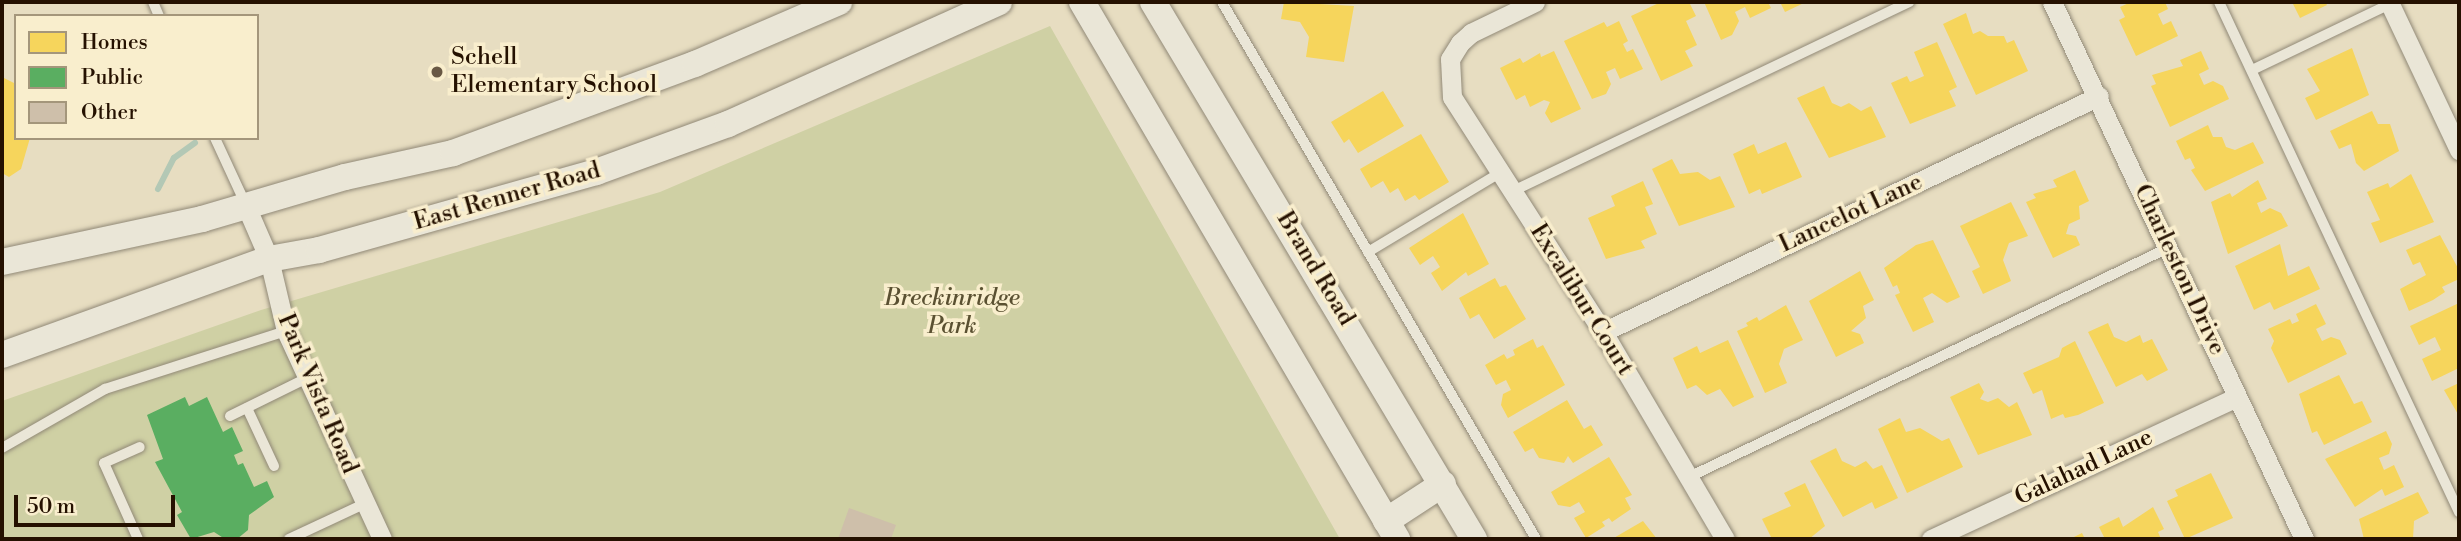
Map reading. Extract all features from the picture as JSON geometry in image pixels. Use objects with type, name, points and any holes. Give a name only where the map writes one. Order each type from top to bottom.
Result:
[{"type":"main road","points":[[2,262],[246,206],[345,177],[453,153],[695,64],[839,2]]},
{"type":"main road","name":"East Renner Road","points":[[2,355],[269,259],[319,250],[596,172],[729,124],[999,2]]},
{"type":"main road","points":[[1082,2],[1392,530],[1443,484]]},
{"type":"main road","name":"Brand Road","points":[[1153,2],[1474,539]]},
{"type":"street","name":"Excalibur Court","points":[[1535,2],[1471,33],[1450,59],[1452,97],[1603,332],[1725,539]]},
{"type":"street","name":"Charleston Drive","points":[[2052,2],[2099,96],[2304,539]]},
{"type":"street","points":[[2390,3],[2459,150]]},
{"type":"street","name":"Lancelot Lane","points":[[1603,332],[2099,96]]},
{"type":"street","name":"Park Vista Road","points":[[246,206],[269,259],[286,331],[382,539]]},
{"type":"street","name":"Galahad Lane","points":[[1931,539],[2237,397]]},
{"type":"lane","points":[[1222,2],[1536,539]]},
{"type":"lane","points":[[1513,191],[1909,2]]},
{"type":"lane","points":[[2219,2],[2459,512]]},
{"type":"lane","points":[[2252,70],[2390,3]]},
{"type":"lane","points":[[216,140],[246,206]]},
{"type":"lane","points":[[1368,252],[1501,172]]},
{"type":"lane","points":[[1689,477],[2168,248]]},
{"type":"lane","points":[[2,448],[105,389],[286,331]]},
{"type":"lane","points":[[230,416],[307,378]]},
{"type":"lane","points":[[247,408],[274,466]]},
{"type":"lane","points":[[138,539],[104,463],[140,447]]},
{"type":"lane","points":[[289,539],[364,504]]},
{"type":"green space","name":"Breckinridge Park","points":[[1050,26],[1340,539],[2,539],[2,401],[261,310],[660,192]]},
{"type":"building: Homes","points":[[1284,2],[1354,6],[1344,62],[1306,57],[1309,37],[1300,22],[1281,19]]},
{"type":"building: Homes","points":[[1661,2],[1689,2],[1696,16],[1686,21],[1697,45],[1685,51],[1693,66],[1661,81],[1631,16]]},
{"type":"building: Homes","points":[[1704,2],[1768,2],[1771,8],[1750,18],[1745,7],[1735,12],[1739,21],[1732,35],[1721,40]]},
{"type":"building: Homes","points":[[1780,2],[1806,2],[1785,12]]},
{"type":"building: Homes","points":[[2131,2],[2165,2],[2168,9],[2158,14],[2163,25],[2171,21],[2178,36],[2136,56],[2119,20],[2125,17],[2120,7]]},
{"type":"building: Homes","points":[[2292,2],[2325,2],[2327,5],[2300,18]]},
{"type":"building: Homes","points":[[1966,13],[1973,34],[1980,31],[1988,36],[2004,36],[2007,43],[2014,40],[2028,71],[1976,95],[1943,24]]},
{"type":"building: Homes","points":[[1619,21],[1628,41],[1623,44],[1627,52],[1633,49],[1643,69],[1620,79],[1615,68],[1606,72],[1611,84],[1606,94],[1592,99],[1564,41],[1604,22],[1607,27]]},
{"type":"building: Homes","points":[[1937,42],[1957,87],[1949,91],[1956,106],[1910,124],[1891,83],[1907,76],[1910,82],[1924,76],[1914,52]]},
{"type":"building: Homes","points":[[2352,48],[2369,95],[2316,120],[2305,98],[2320,91],[2307,69]]},
{"type":"building: Homes","points":[[1554,51],[1581,109],[1551,123],[1545,113],[1550,102],[1544,100],[1530,107],[1525,95],[1516,100],[1500,68],[1520,58],[1523,63],[1540,53],[1541,57]]},
{"type":"building: Homes","points":[[2201,51],[2209,69],[2199,74],[2204,85],[2213,81],[2223,86],[2229,99],[2170,127],[2151,86],[2156,84],[2152,75],[2183,66],[2180,60]]},
{"type":"building: Homes","points":[[4,78],[14,83],[14,140],[29,140],[21,169],[9,177],[2,173]]},
{"type":"building: Homes","points":[[1824,86],[1832,103],[1841,107],[1849,103],[1861,111],[1871,106],[1886,137],[1829,158],[1797,98]]},
{"type":"building: Homes","points":[[1383,91],[1404,126],[1358,153],[1349,139],[1344,143],[1331,122]]},
{"type":"building: Homes","points":[[2372,111],[2378,124],[2390,124],[2399,151],[2364,171],[2356,163],[2351,144],[2339,149],[2330,131]]},
{"type":"building: Homes","points":[[2208,125],[2213,137],[2222,137],[2226,147],[2235,150],[2253,142],[2264,163],[2205,191],[2191,170],[2195,168],[2190,158],[2185,160],[2176,141]]},
{"type":"building: Homes","points":[[1421,134],[1449,182],[1419,200],[1415,195],[1405,201],[1398,188],[1390,193],[1383,181],[1371,188],[1360,169]]},
{"type":"building: Homes","points":[[1786,142],[1802,177],[1762,194],[1760,189],[1749,194],[1733,154],[1754,144],[1758,154]]},
{"type":"building: Homes","points":[[1672,159],[1680,174],[1698,172],[1710,180],[1720,176],[1735,207],[1679,226],[1652,169]]},
{"type":"building: Homes","points":[[2075,170],[2089,201],[2079,206],[2080,219],[2069,224],[2066,234],[2076,236],[2080,245],[2053,258],[2026,202],[2036,198],[2033,194],[2057,187],[2053,180]]},
{"type":"building: Homes","points":[[2411,174],[2434,222],[2380,243],[2371,223],[2380,220],[2367,192],[2388,183],[2390,188]]},
{"type":"building: Homes","points":[[2258,180],[2267,199],[2257,203],[2261,213],[2270,208],[2281,213],[2288,226],[2228,254],[2211,202],[2230,193],[2232,197]]},
{"type":"building: Homes","points":[[1643,181],[1653,204],[1645,207],[1657,234],[1641,241],[1645,248],[1606,259],[1588,218],[1615,206],[1611,196]]},
{"type":"building: Homes","points":[[2011,202],[2028,236],[2009,243],[2003,260],[2011,281],[1983,294],[1972,271],[1980,267],[1960,226]]},
{"type":"building: Homes","points":[[1463,213],[1489,264],[1468,276],[1466,272],[1442,291],[1431,273],[1440,267],[1433,256],[1420,265],[1409,248]]},
{"type":"building: Homes","points":[[2440,235],[2459,270],[2459,279],[2442,287],[2445,292],[2433,300],[2409,311],[2400,289],[2426,275],[2420,262],[2413,265],[2406,250]]},
{"type":"building: Homes","points":[[1933,240],[1960,297],[1947,303],[1932,293],[1923,298],[1934,322],[1913,332],[1895,295],[1900,293],[1897,285],[1893,287],[1884,268],[1916,245]]},
{"type":"building: Homes","points":[[2280,244],[2288,276],[2309,266],[2320,289],[2274,310],[2270,302],[2254,310],[2235,266]]},
{"type":"building: Homes","points":[[1860,271],[1874,300],[1863,306],[1866,318],[1851,331],[1860,334],[1864,343],[1836,357],[1809,301]]},
{"type":"building: Homes","points":[[1495,278],[1500,287],[1506,285],[1526,319],[1494,339],[1479,314],[1470,319],[1459,298]]},
{"type":"building: Homes","points":[[2459,303],[2459,368],[2432,381],[2422,359],[2441,350],[2435,337],[2419,345],[2410,326]]},
{"type":"building: Homes","points":[[2316,304],[2326,324],[2316,329],[2322,341],[2331,337],[2340,340],[2347,354],[2288,383],[2271,348],[2274,341],[2268,329],[2290,319],[2292,324],[2299,321],[2296,314]]},
{"type":"building: Homes","points":[[1786,305],[1803,340],[1784,349],[1779,364],[1787,383],[1765,393],[1737,331],[1748,326],[1746,323],[1757,317],[1759,321]]},
{"type":"building: Homes","points":[[2108,323],[2114,337],[2126,342],[2140,335],[2143,343],[2152,339],[2168,370],[2147,381],[2142,374],[2116,387],[2088,332]]},
{"type":"building: Homes","points":[[1533,339],[1537,348],[1543,345],[1565,385],[1508,418],[1501,405],[1503,394],[1511,390],[1506,380],[1496,385],[1485,365],[1504,354],[1507,359],[1515,355],[1513,350]]},
{"type":"building: Homes","points":[[1728,340],[1754,397],[1733,407],[1720,389],[1707,395],[1696,385],[1687,389],[1673,358],[1697,346],[1700,353]]},
{"type":"building: Homes","points":[[2075,341],[2104,403],[2078,415],[2065,418],[2063,414],[2051,419],[2042,390],[2033,394],[2023,373],[2059,357],[2062,348]]},
{"type":"building: Homes","points":[[2339,375],[2354,404],[2362,401],[2372,422],[2324,445],[2317,431],[2312,433],[2299,394]]},
{"type":"building: Homes","points":[[1979,383],[1984,392],[1980,399],[1988,402],[1998,398],[2009,407],[2017,402],[2032,435],[1978,455],[1950,397]]},
{"type":"building: Homes","points":[[2459,383],[2459,416],[2444,390]]},
{"type":"building: Homes","points":[[1567,400],[1584,429],[1591,425],[1603,445],[1573,463],[1568,456],[1564,463],[1539,458],[1533,448],[1525,452],[1513,432]]},
{"type":"building: Homes","points":[[1900,418],[1906,432],[1920,428],[1942,441],[1949,438],[1963,467],[1907,493],[1878,429]]},
{"type":"building: Homes","points":[[2386,431],[2392,444],[2389,454],[2379,458],[2384,470],[2394,465],[2404,487],[2385,496],[2382,489],[2355,507],[2325,459]]},
{"type":"building: Homes","points":[[1836,448],[1842,461],[1855,467],[1866,461],[1873,469],[1882,465],[1898,498],[1875,509],[1872,502],[1843,517],[1810,461]]},
{"type":"building: Homes","points":[[1609,457],[1632,495],[1625,498],[1631,509],[1612,522],[1609,518],[1602,522],[1605,526],[1586,538],[1574,518],[1585,512],[1579,502],[1570,507],[1558,505],[1551,492]]},
{"type":"building: Homes","points":[[2211,473],[2233,518],[2185,539],[2167,501],[2178,496],[2175,490]]},
{"type":"building: Homes","points":[[1805,483],[1825,526],[1809,539],[1772,539],[1762,519],[1791,506],[1784,493]]},
{"type":"building: Homes","points":[[2418,492],[2429,513],[2414,521],[2413,539],[2364,539],[2359,519]]},
{"type":"building: Homes","points":[[2153,507],[2164,529],[2158,532],[2161,539],[2105,539],[2099,527],[2119,517],[2123,527]]},
{"type":"building: Homes","points":[[1643,521],[1657,539],[1612,539]]},
{"type":"building: Homes","points":[[2082,533],[2085,539],[2070,539]]},
{"type":"building: Public","points":[[185,397],[189,406],[207,397],[223,432],[232,427],[243,451],[234,455],[238,465],[243,463],[254,487],[267,481],[274,497],[249,515],[248,530],[237,539],[225,539],[214,532],[191,539],[177,515],[182,512],[155,462],[163,459],[147,415]]},
{"type":"building: Other","points":[[849,508],[896,525],[891,539],[838,539]]},
{"type":"waterway","points":[[158,189],[174,158],[195,143]]},
{"type":"place","name":"Schell Elementary School","points":[[437,72]]}]
